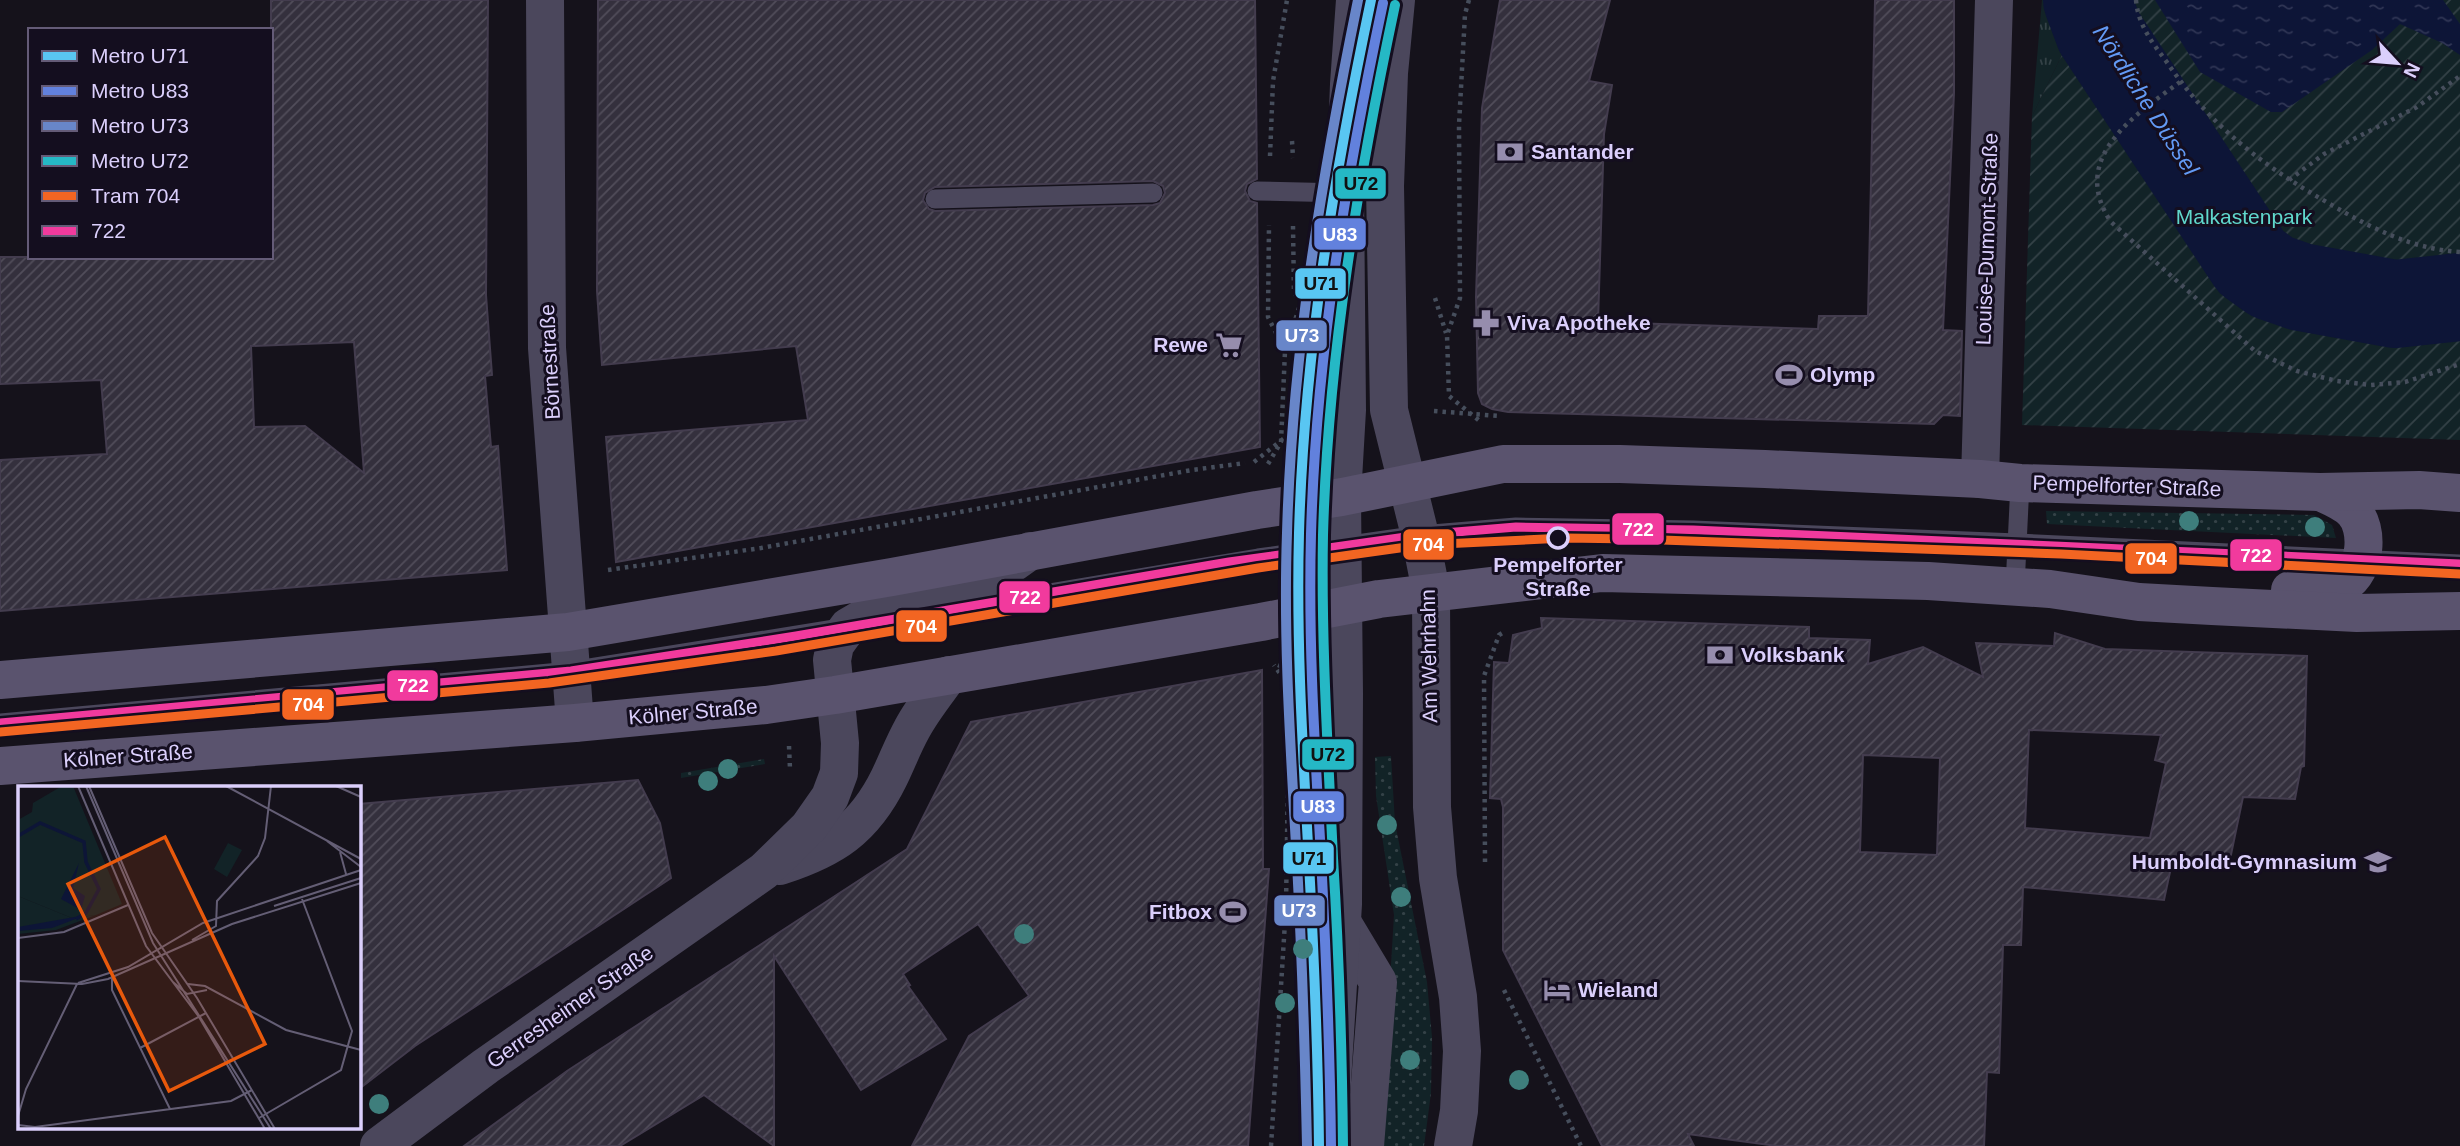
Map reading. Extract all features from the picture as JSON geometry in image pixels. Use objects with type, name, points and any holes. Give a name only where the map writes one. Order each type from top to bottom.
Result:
[{"type":"main road","name":"Pempelforter Straße","points":[[1375,490],[1503,464],[1531,463],[1725,468],[2020,483],[2320,492],[2419,490],[2460,493]]},
{"type":"main road","points":[[0,680],[568,632],[1375,490]]},
{"type":"main road","points":[[2033,588],[2130,582],[2291,590],[2325,589],[2344,584],[2357,569],[2362,558],[2362,529],[2355,512],[2320,492]]},
{"type":"main road","points":[[1361,603],[1431,591],[1602,573],[1928,581],[2033,588],[2138,602],[2357,613],[2460,611]]},
{"type":"main road","name":"Kölner Straße","points":[[0,766],[575,723],[766,705],[1361,603]]},
{"type":"street","name":"Börnestraße","points":[[545,0],[547,348],[575,723]]},
{"type":"street","name":"Am Wehrhahn","points":[[1355,0],[1345,192],[1347,410],[1375,490],[1420,536],[1431,591],[1432,807],[1438,878],[1458,997],[1462,1051],[1459,1111],[1453,1146]]},
{"type":"street","name":"Am Wehrhahn","points":[[1328,1146],[1361,603],[1342,545],[1375,490],[1389,410],[1387,125],[1396,0]]},
{"type":"street","name":"Louise-Dumont-Straße","points":[[1980,479],[1994,0]]},
{"type":"street","points":[[848,627],[877,610],[964,598],[1030,551]]},
{"type":"street","name":"Gerresheimer Straße","points":[[379,1146],[486,1066],[764,871],[809,827],[830,797],[839,773],[840,743],[832,660],[835,645],[848,627]]},
{"type":"street","name":"Gerresheimer Straße","points":[[764,871],[809,857],[846,836],[863,820],[877,802],[912,727],[949,675]]},
{"type":"street","points":[[1342,922],[1378,982],[1365,1146]]},
{"type":"lane","points":[[1263,191],[1345,192]]},
{"type":"lane","points":[[935,199],[1153,193]]},
{"type":"lane","points":[[2020,483],[2017,542],[2033,588]]},
{"type":"lane","points":[[0,723],[571,671],[1229,562],[1342,545],[1516,527],[2017,542],[2460,564]]},
{"type":"path","points":[[1285,351],[1268,317],[1263,191],[1273,81],[1287,0]]},
{"type":"path","points":[[1447,335],[1460,299],[1459,125],[1465,14],[1469,0]]},
{"type":"path","points":[[2136,0],[2142,27],[2180,82],[2218,125],[2251,154],[2289,180],[2372,228],[2412,244],[2460,252]]},
{"type":"path","points":[[2289,180],[2324,154],[2417,107],[2460,76]]},
{"type":"path","points":[[2180,82],[2121,128],[2102,155],[2097,176],[2103,210],[2110,222],[2255,351],[2297,371],[2337,381],[2371,385],[2405,382],[2460,364]]},
{"type":"path","points":[[1263,473],[1281,442],[1285,351],[1301,301],[1294,293]]},
{"type":"path","points":[[1435,299],[1447,335],[1449,396],[1488,427]]},
{"type":"path","points":[[596,571],[761,548],[1192,470],[1256,461],[1310,417]]},
{"type":"path","points":[[1486,875],[1484,676],[1499,635],[1508,630]]},
{"type":"path","points":[[1271,1146],[1286,906],[1286,682]]},
{"type":"path","points":[[1499,978],[1581,1146]]},
{"type":"green space","points":[[2042,0],[2089,0],[2032,116]]},
{"type":"green space","name":"Malkastenpark","points":[[2089,0],[2460,0],[2460,440],[2022,425],[2032,116]]},
{"type":"green space","points":[[2046,511],[2314,515],[2332,525],[2336,538],[2047,524]]},
{"type":"green space","points":[[1391,756],[1395,823],[1427,982],[1432,1037],[1431,1093],[1424,1146],[1380,1146],[1394,915],[1376,796],[1375,757]]},
{"type":"green space","points":[[764,759],[765,764],[681,778],[681,773]]},
{"type":"water","points":[[2071,0],[2089,0],[2078,25]]},
{"type":"water","points":[[2155,0],[2443,0],[2460,24],[2460,55],[2442,43],[2400,24],[2372,50],[2282,112],[2271,112],[2200,72]]},
{"type":"building","points":[[271,0],[488,0],[486,295],[492,375],[485,376],[491,447],[498,446],[507,570],[0,611],[0,460],[107,454],[101,380],[0,384],[0,257],[273,259]],"holes":[[[354,342],[364,473],[305,426],[254,427],[251,346]]]},
{"type":"building","points":[[598,0],[1255,0],[1257,179],[1247,184],[1245,191],[1250,201],[1257,203],[1260,447],[616,562],[606,437],[808,420],[796,346],[602,365],[597,291]],"holes":[[[1153,181],[1163,186],[1165,193],[1160,203],[1153,205],[935,211],[929,209],[923,200],[925,193],[935,187]]]},
{"type":"building","points":[[1500,0],[1610,0],[1589,81],[1612,85],[1604,134],[1598,322],[1818,329],[1819,316],[1868,316],[1875,0],[1954,0],[1954,93],[1943,330],[1962,331],[1960,416],[1943,415],[1934,424],[1508,412],[1482,404],[1478,393],[1476,297],[1482,108]]},
{"type":"building","points":[[1541,618],[1809,627],[1809,638],[1870,640],[1868,664],[1923,647],[1983,677],[1976,643],[2054,646],[2055,633],[2105,649],[2307,656],[2304,766],[2301,767],[2295,799],[2243,797],[2228,869],[2173,858],[2164,900],[2023,887],[2021,945],[2003,945],[1999,1073],[1987,1072],[1984,1146],[1777,1146],[1688,1134],[1694,1146],[1602,1146],[1503,950],[1503,807],[1501,799],[1490,798],[1494,662],[1509,663],[1513,635],[1542,628]],"holes":[[[2029,730],[2161,735],[2155,760],[2166,763],[2150,838],[2025,828]],[[1863,755],[1940,758],[1937,855],[1860,852]]]},
{"type":"building","points":[[1262,670],[1263,869],[1269,869],[1248,1146],[912,1146],[969,1036],[1029,996],[978,924],[903,974],[910,985],[908,986],[946,1039],[861,1090],[774,956],[774,1146],[704,1095],[620,1146],[464,1146],[567,1071],[907,849],[971,722]]},
{"type":"building","points":[[638,780],[660,823],[671,878],[415,1046],[360,1088],[360,804]]},
{"type":"waterway","name":"Nördliche Düssel","points":[[2087,0],[2099,32],[2251,262],[2272,277],[2301,287],[2395,304],[2460,297]]},
{"type":"metro line","name":"U73","points":[[1307,1146],[1287,657],[1287,533],[1302,332],[1332,132],[1358,0]]},
{"type":"metro line","name":"U71","points":[[1319,1146],[1314,969],[1299,657],[1298,574],[1302,466],[1323,265],[1371,0]]},
{"type":"metro line","name":"U83","points":[[1331,1146],[1326,965],[1311,655],[1310,574],[1314,467],[1335,267],[1345,200],[1383,3]]},
{"type":"metro line","name":"U72","points":[[1343,1146],[1339,966],[1324,656],[1323,535],[1326,468],[1347,268],[1395,5]]},
{"type":"tram line","name":"704","points":[[0,732],[549,683],[776,651],[1258,568],[1421,545],[1565,538],[1634,539],[2061,554],[2460,574]]},
{"type":"transit line","name":"722","points":[[0,723],[571,671],[796,636],[1229,562],[1420,535],[1516,527],[1693,530],[2460,564]]},
{"type":"place","name":"Santander","points":[[1510,152]]},
{"type":"place","name":"Viva Apotheke","points":[[1486,323]]},
{"type":"place","name":"Rewe","points":[[1229,345]]},
{"type":"place","name":"Olymp","points":[[1789,375]]},
{"type":"place","name":"Pempelforter Straße","points":[[1558,538]]},
{"type":"place","name":"Volksbank","points":[[1720,655]]},
{"type":"place","name":"Humboldt-Gymnasium","points":[[2378,862]]},
{"type":"place","name":"Fitbox","points":[[1233,912]]},
{"type":"place","name":"Wieland","points":[[1557,990]]}]
